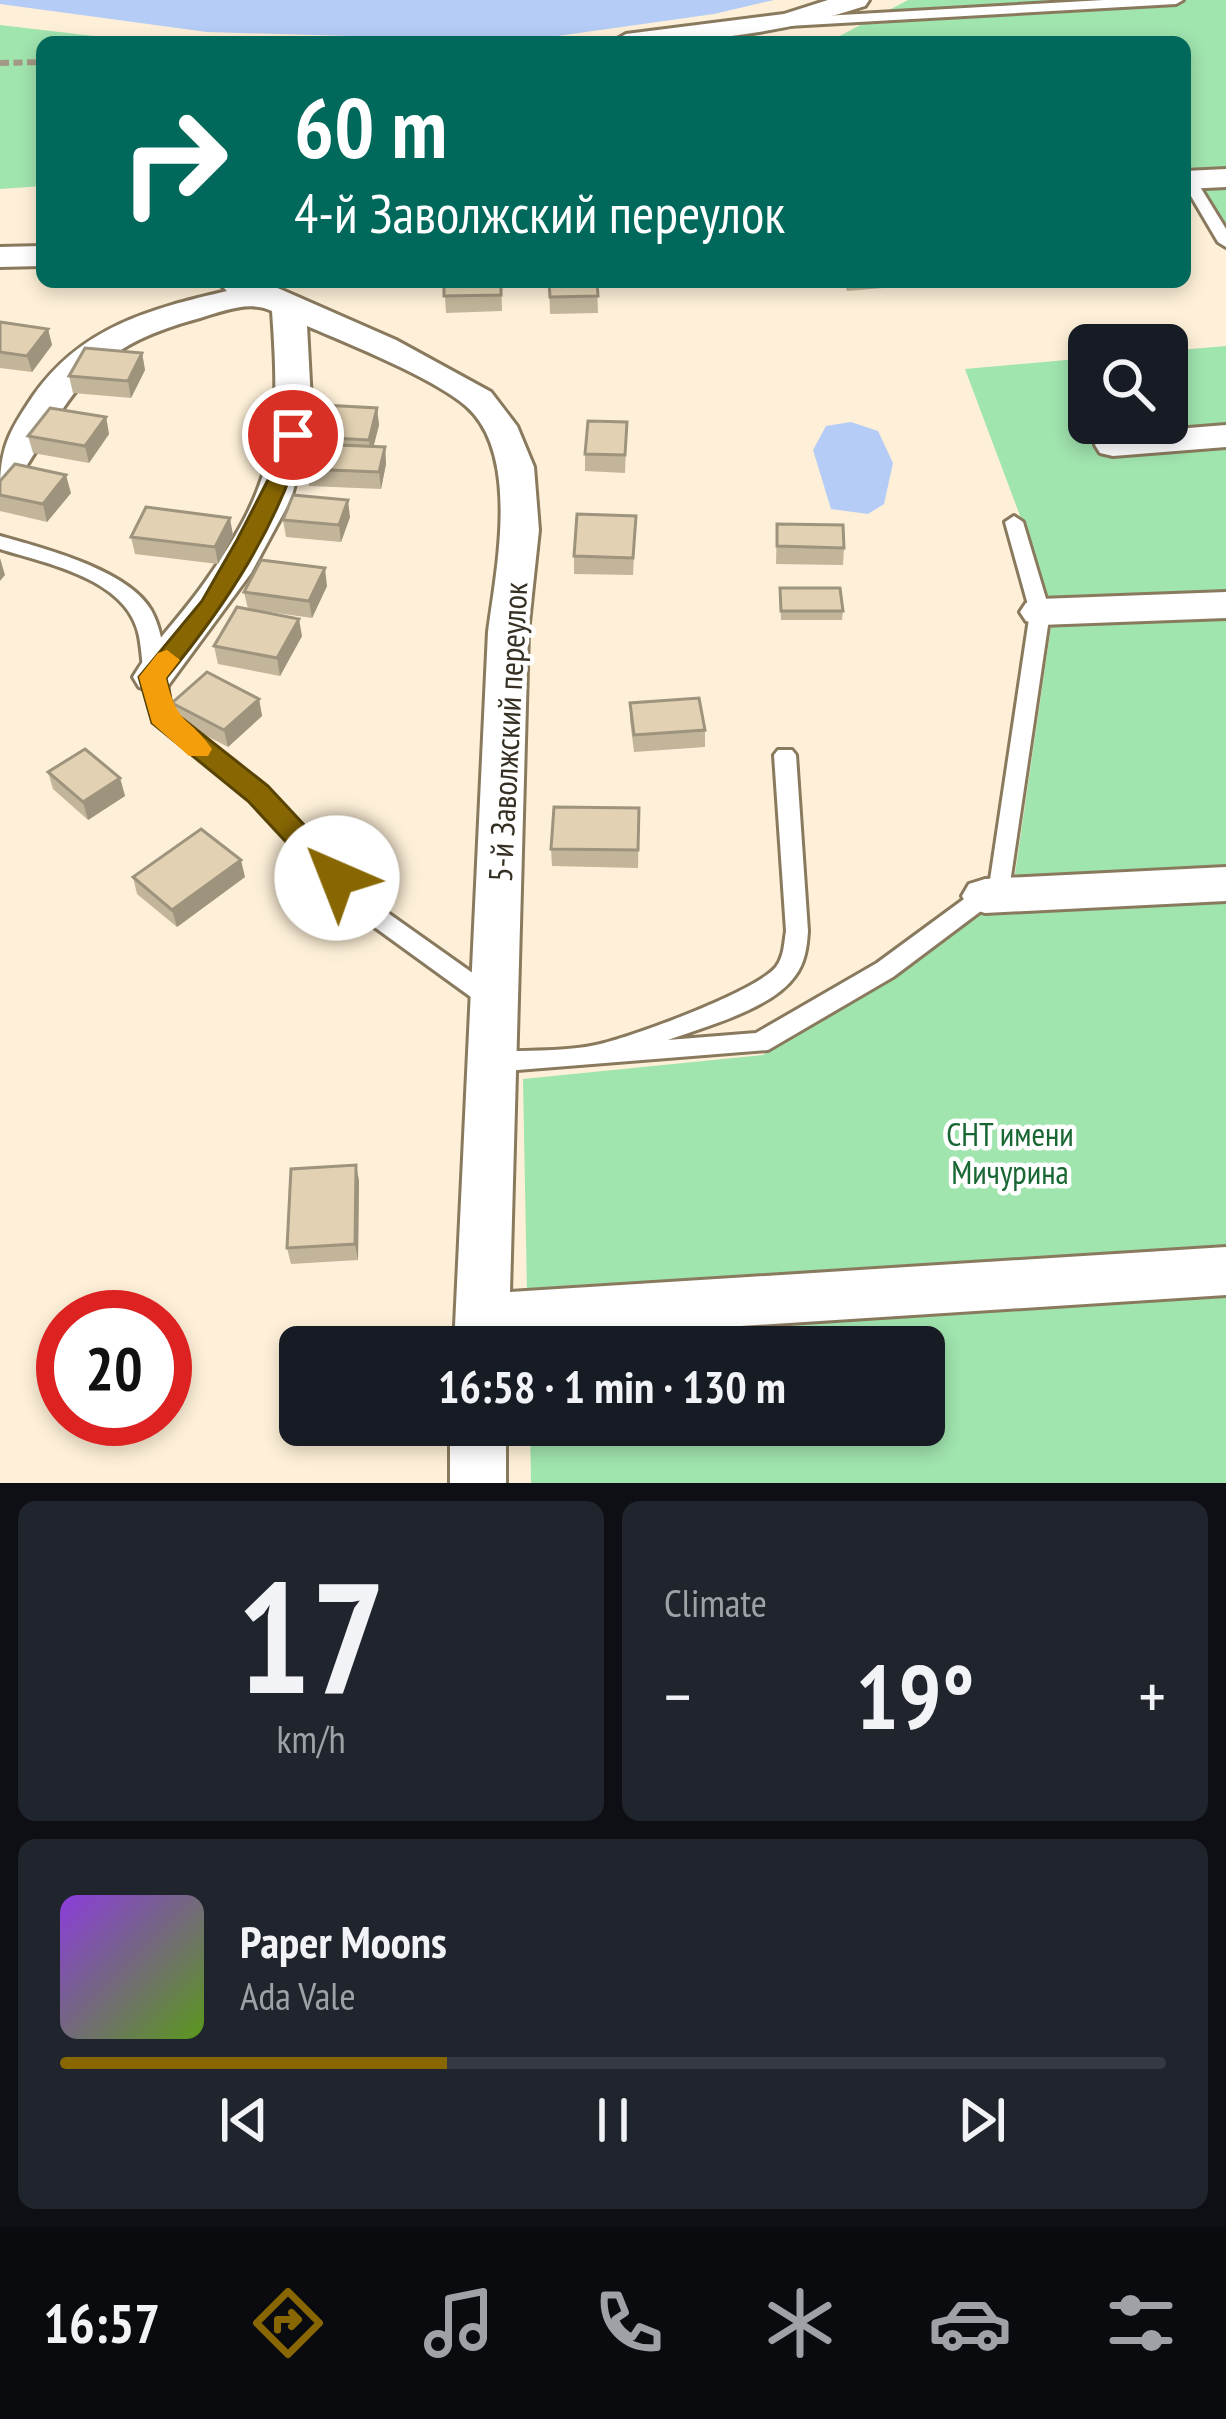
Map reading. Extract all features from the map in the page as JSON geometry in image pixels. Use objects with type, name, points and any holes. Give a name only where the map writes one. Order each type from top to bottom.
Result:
[{"type":"street","points":[[675,36],[788,22],[855,0]]},
{"type":"street","points":[[1191,180],[1226,178]]},
{"type":"street","points":[[0,257],[36,256]]},
{"type":"street","points":[[2,470],[76,367],[98,346],[179,313],[270,292],[293,435],[280,478],[211,606],[153,677]]},
{"type":"street","name":"5-й Заволжский переулок","points":[[270,292],[479,399],[500,426],[516,467],[520,530],[508,632],[482,1326]]},
{"type":"street","points":[[1112,445],[1226,436]]},
{"type":"street","points":[[1040,612],[1226,605]]},
{"type":"street","points":[[986,896],[1226,884]]},
{"type":"street","points":[[555,1326],[1226,1271]]},
{"type":"street","points":[[478,1446],[478,1483]]},
{"type":"lane","points":[[788,22],[1176,0]]},
{"type":"lane","points":[[1191,186],[1226,242]]},
{"type":"lane","points":[[492,1062],[760,1043],[885,970],[1001,884],[1040,612],[1013,522]]},
{"type":"lane","points":[[0,542],[81,571],[136,601],[146,618],[161,716],[258,794],[370,912],[495,1003]]},
{"type":"lane","points":[[589,1058],[754,995],[782,977],[794,958],[797,931],[785,755]]},
{"type":"path","points":[[0,63],[36,62]]},
{"type":"green space","points":[[908,0],[1226,0],[1226,230],[1191,172],[1191,36],[840,36]]},
{"type":"green space","points":[[0,25],[94,36],[36,36],[36,186],[0,189]]},
{"type":"green space","name":"СНТ имени Мичурина","points":[[1226,346],[1226,1483],[531,1483],[530,1446],[945,1446],[945,1326],[528,1326],[523,1079],[763,1055],[897,972],[1013,888],[1052,619],[1040,569],[965,369],[1068,360],[1068,444],[1188,444],[1188,349]]},
{"type":"water","points":[[0,0],[774,0],[714,14],[558,36],[207,32],[0,4]]},
{"type":"water","points":[[851,422],[878,431],[893,463],[884,504],[868,514],[831,509],[813,450],[826,426]]},
{"type":"building","points":[[444,288],[501,288],[501,295],[444,296]]},
{"type":"building","points":[[549,288],[597,288],[598,296],[550,297]]},
{"type":"building","points":[[0,322],[48,329],[27,356],[0,352]]},
{"type":"building","points":[[85,348],[142,353],[128,381],[69,376]]},
{"type":"building","points":[[323,405],[377,408],[369,440],[313,437]]},
{"type":"building","points":[[50,408],[106,417],[85,446],[28,436]]},
{"type":"building","points":[[588,421],[627,422],[625,455],[585,454]]},
{"type":"building","points":[[314,444],[385,447],[379,472],[307,469]]},
{"type":"building","points":[[15,464],[66,475],[43,504],[0,495],[0,481]]},
{"type":"building","points":[[293,495],[348,500],[339,525],[283,520]]},
{"type":"building","points":[[146,507],[230,518],[215,547],[131,537]]},
{"type":"building","points":[[577,514],[636,516],[633,558],[574,556]]},
{"type":"building","points":[[777,524],[843,525],[844,548],[777,546]]},
{"type":"building","points":[[261,560],[325,568],[309,601],[244,592]]},
{"type":"building","points":[[780,588],[840,588],[843,611],[781,611]]},
{"type":"building","points":[[237,607],[299,619],[277,658],[214,646]]},
{"type":"building","points":[[207,672],[259,699],[224,730],[172,703]]},
{"type":"building","points":[[699,698],[705,730],[634,735],[630,703]]},
{"type":"building","points":[[85,749],[120,778],[83,802],[48,772]]},
{"type":"building","points":[[554,807],[639,808],[638,850],[551,849]]},
{"type":"building","points":[[201,829],[241,860],[172,910],[133,877]]},
{"type":"building","points":[[356,1165],[355,1244],[287,1248],[291,1169]]},
{"type":"slow traffic","points":[[167,660],[153,677],[161,716],[199,749]]},
{"type":"route","points":[[293,435],[280,478],[250,540],[211,606],[153,677],[161,716],[258,794],[337,878]]}]
